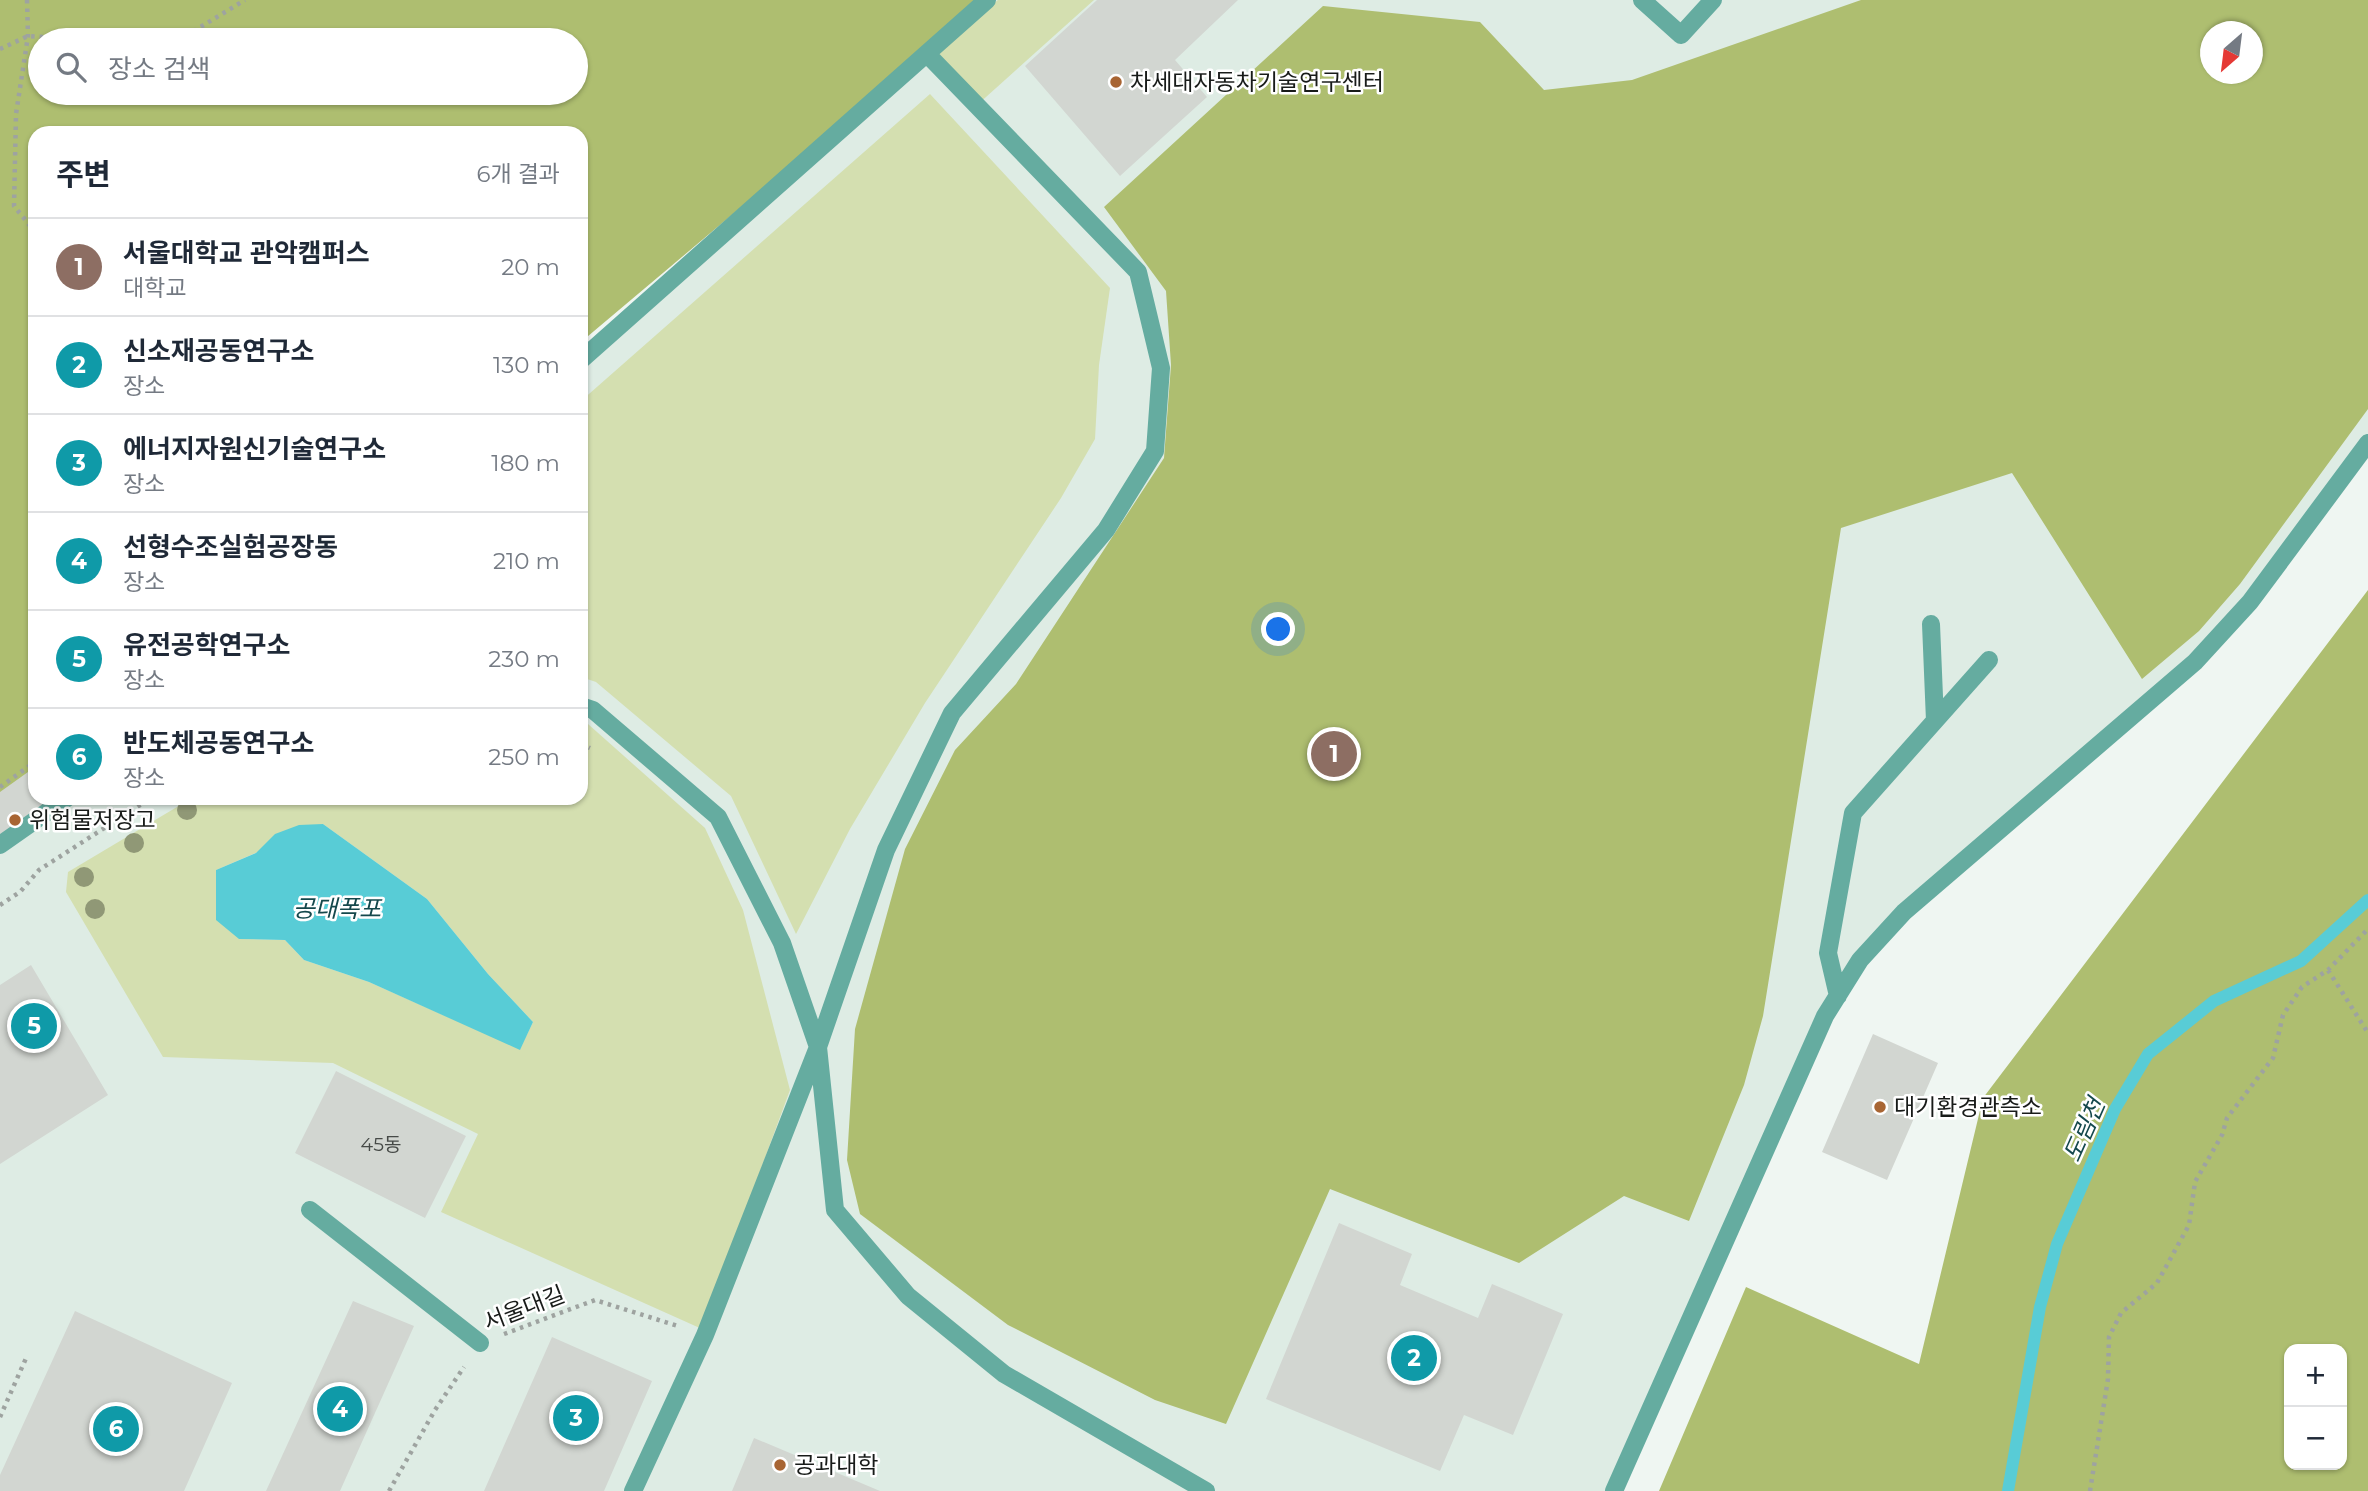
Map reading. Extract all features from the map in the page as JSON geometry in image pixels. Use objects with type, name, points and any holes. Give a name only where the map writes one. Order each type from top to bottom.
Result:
[{"type":"lane","points":[[588,354],[987,0]]},
{"type":"lane","points":[[1642,0],[1681,35],[1713,0]]},
{"type":"lane","points":[[633,1491],[705,1335],[818,1046],[886,850],[952,713],[1106,530],[1155,451],[1161,368],[1138,272],[927,54]]},
{"type":"lane","points":[[1614,1491],[1825,1016],[1860,960],[1904,912],[2195,662],[2250,602],[2368,443]]},
{"type":"lane","points":[[1931,624],[1935,721]]},
{"type":"lane","points":[[1838,996],[1828,953],[1853,813],[1989,660]]},
{"type":"lane","points":[[588,708],[593,709],[718,817],[782,943],[818,1046],[835,1210],[908,1296],[1004,1374],[1206,1491]]},
{"type":"lane","points":[[0,845],[57,805]]},
{"type":"lane","points":[[310,1210],[480,1343]]},
{"type":"path","points":[[27,0],[29,28]]},
{"type":"path","points":[[199,28],[245,0]]},
{"type":"path","points":[[0,49],[28,36]]},
{"type":"path","points":[[28,42],[16,114],[14,206],[28,223]]},
{"type":"path","points":[[588,746],[601,751]]},
{"type":"path","points":[[0,787],[28,767]]},
{"type":"path","points":[[0,905],[20,892],[50,862],[140,805]]},
{"type":"path","points":[[2090,1491],[2108,1379],[2109,1337],[2121,1313],[2157,1283],[2189,1225],[2195,1182],[2222,1135],[2227,1118],[2273,1058],[2283,1016],[2302,988],[2328,970],[2368,929]]},
{"type":"path","points":[[2328,970],[2368,1033]]},
{"type":"path","name":"서울대길","points":[[389,1491],[435,1410],[480,1343],[595,1300],[705,1335]]},
{"type":"path","points":[[0,1417],[27,1356]]},
{"type":"shaded area","points":[[987,0],[2368,0],[2368,443],[2250,602],[1860,960],[1614,1491],[0,1491],[0,847],[57,805],[588,805],[588,354]]},
{"type":"green space","points":[[0,0],[987,0],[588,336],[588,126],[28,126],[28,798],[0,815]]},
{"type":"green space","points":[[998,0],[1094,0],[976,106],[927,54]]},
{"type":"green space","points":[[1861,0],[2368,0],[2368,409],[2240,584],[2199,631],[2142,679],[2012,473],[1841,528],[1763,1016],[1744,1085],[1689,1221],[1624,1196],[1519,1263],[1330,1189],[1226,1424],[1155,1400],[1008,1325],[860,1214],[847,1160],[855,1029],[905,849],[955,750],[1016,684],[1164,458],[1171,365],[1166,291],[1104,207],[1323,6],[1480,22],[1544,90],[1632,80]]},
{"type":"green space","points":[[930,94],[1110,288],[1099,365],[1095,439],[1061,498],[925,703],[850,829],[796,934],[731,796],[596,682],[588,679],[588,395]]},
{"type":"green space","points":[[2368,590],[2368,1491],[1659,1491],[1746,1287],[1919,1364],[1983,1098]]},
{"type":"green space","points":[[588,724],[705,828],[743,910],[790,1090],[702,1329],[441,1212],[478,1134],[333,1063],[163,1057],[66,892],[68,872],[180,805],[588,805]],"holes":[[[323,824],[427,899],[488,974],[533,1022],[520,1049],[369,982],[304,960],[285,940],[239,939],[216,870]]]},
{"type":"water","name":"공대폭포","points":[[323,824],[427,899],[488,974],[533,1022],[520,1050],[369,982],[304,960],[285,940],[239,939],[216,920],[216,870],[256,853],[275,834],[299,825]]},
{"type":"building","name":"차세대자동차기술연구센터","points":[[1097,0],[1238,0],[1175,60],[1207,97],[1120,176],[1025,66]]},
{"type":"building","name":"위험물저장고","points":[[28,772],[28,805],[50,805],[0,841],[0,792]]},
{"type":"building","points":[[31,965],[108,1095],[0,1164],[0,985]]},
{"type":"building","name":"대기환경관측소","points":[[1873,1034],[1938,1063],[1887,1180],[1822,1152]]},
{"type":"building","points":[[336,1071],[466,1136],[425,1218],[295,1153]]},
{"type":"building","points":[[1339,1223],[1412,1254],[1400,1285],[1478,1318],[1492,1284],[1563,1314],[1513,1435],[1464,1415],[1440,1471],[1266,1399]]},
{"type":"building","points":[[353,1301],[414,1326],[340,1491],[266,1491]]},
{"type":"building","points":[[75,1311],[232,1383],[184,1491],[0,1491],[0,1475]]},
{"type":"building","points":[[552,1337],[652,1381],[604,1491],[484,1491]]},
{"type":"building","name":"공과대학","points":[[754,1438],[880,1491],[732,1491]]},
{"type":"waterway","name":"도림천","points":[[2008,1491],[2040,1307],[2057,1244],[2115,1109],[2148,1054],[2214,1001],[2301,961],[2368,900]]},
{"type":"place","name":"차세대자동차기술연구센터","points":[[1116,82]]},
{"type":"place","name":"서울대학교 관악캠퍼스","points":[[1334,754]]},
{"type":"place","name":"위험물저장고","points":[[15,820]]},
{"type":"place","name":"유전공학연구소","points":[[34,1026]]},
{"type":"place","name":"대기환경관측소","points":[[1880,1107]]},
{"type":"place","name":"신소재공동연구소","points":[[1414,1358]]},
{"type":"place","name":"선형수조실험공장동","points":[[340,1409]]},
{"type":"place","name":"에너지자원신기술연구소","points":[[576,1418]]},
{"type":"place","name":"반도체공동연구소","points":[[116,1429]]},
{"type":"place","name":"공과대학","points":[[780,1465]]}]
